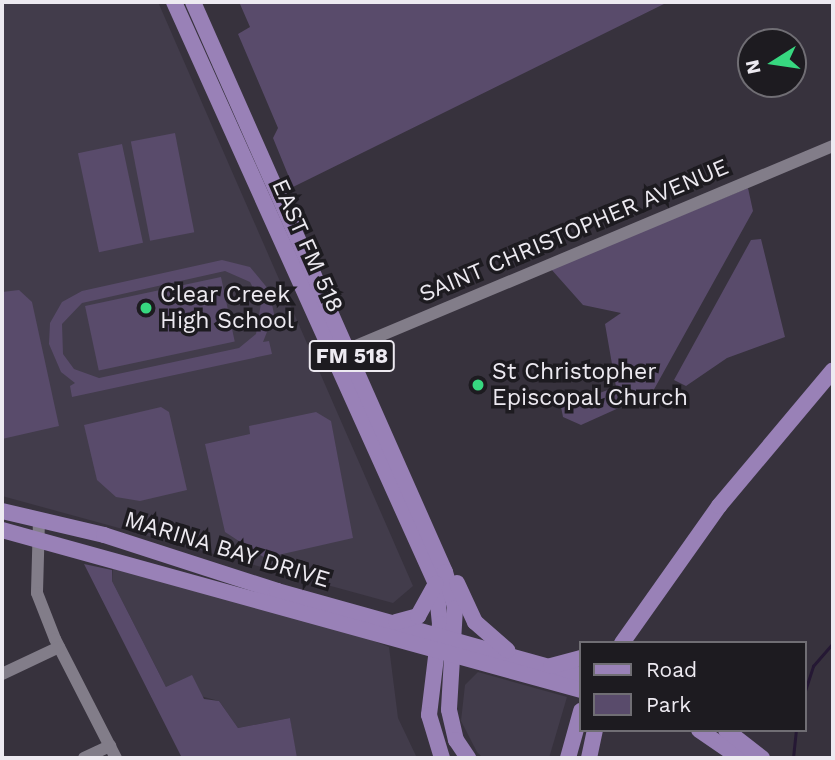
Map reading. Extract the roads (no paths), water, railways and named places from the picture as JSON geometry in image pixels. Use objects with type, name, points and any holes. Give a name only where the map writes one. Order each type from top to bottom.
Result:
[{"type":"main road","name":"EAST FM 518","points":[[174,2],[332,356],[441,578]]},
{"type":"main road","name":"EAST FM 518","points":[[193,2],[349,348],[441,578]]},
{"type":"main road","points":[[218,100],[233,91]]},
{"type":"main road","points":[[295,274],[313,265]]},
{"type":"main road","points":[[632,635],[719,506],[833,370]]},
{"type":"main road","name":"MARINA BAY DRIVE","points":[[2,510],[393,622],[445,645]]},
{"type":"main road","name":"MARINA BAY DRIVE","points":[[2,530],[445,645]]},
{"type":"main road","points":[[393,622],[418,616],[441,578]]},
{"type":"main road","points":[[441,578],[455,608],[429,715],[440,755],[450,750],[458,758]]},
{"type":"main road","name":"FM 518","points":[[441,578],[456,579],[475,622],[511,654],[580,676]]},
{"type":"main road","points":[[445,645],[511,654]]},
{"type":"main road","points":[[445,645],[580,691]]},
{"type":"main road","points":[[445,645],[452,728],[468,758]]},
{"type":"main road","points":[[549,666],[580,658]]},
{"type":"main road","points":[[568,758],[580,715]]},
{"type":"main road","points":[[589,755],[595,732]]},
{"type":"main road","points":[[589,755],[601,732]]},
{"type":"main road","points":[[702,732],[740,758]]},
{"type":"main road","points":[[729,732],[762,758]]},
{"type":"street","name":"SAINT CHRISTOPHER AVENUE","points":[[332,356],[833,146]]},
{"type":"street","points":[[39,520],[37,593],[59,647],[116,758]]},
{"type":"street","points":[[2,674],[59,647]]},
{"type":"street","points":[[84,758],[110,746]]},
{"type":"waterway","points":[[807,685],[813,666],[833,643]]},
{"type":"waterway","points":[[793,758],[796,732]]},
{"type":"place","name":"Clear Creek High School","points":[[146,308]]},
{"type":"place","name":"St Christopher Episcopal Church","points":[[478,385]]}]
